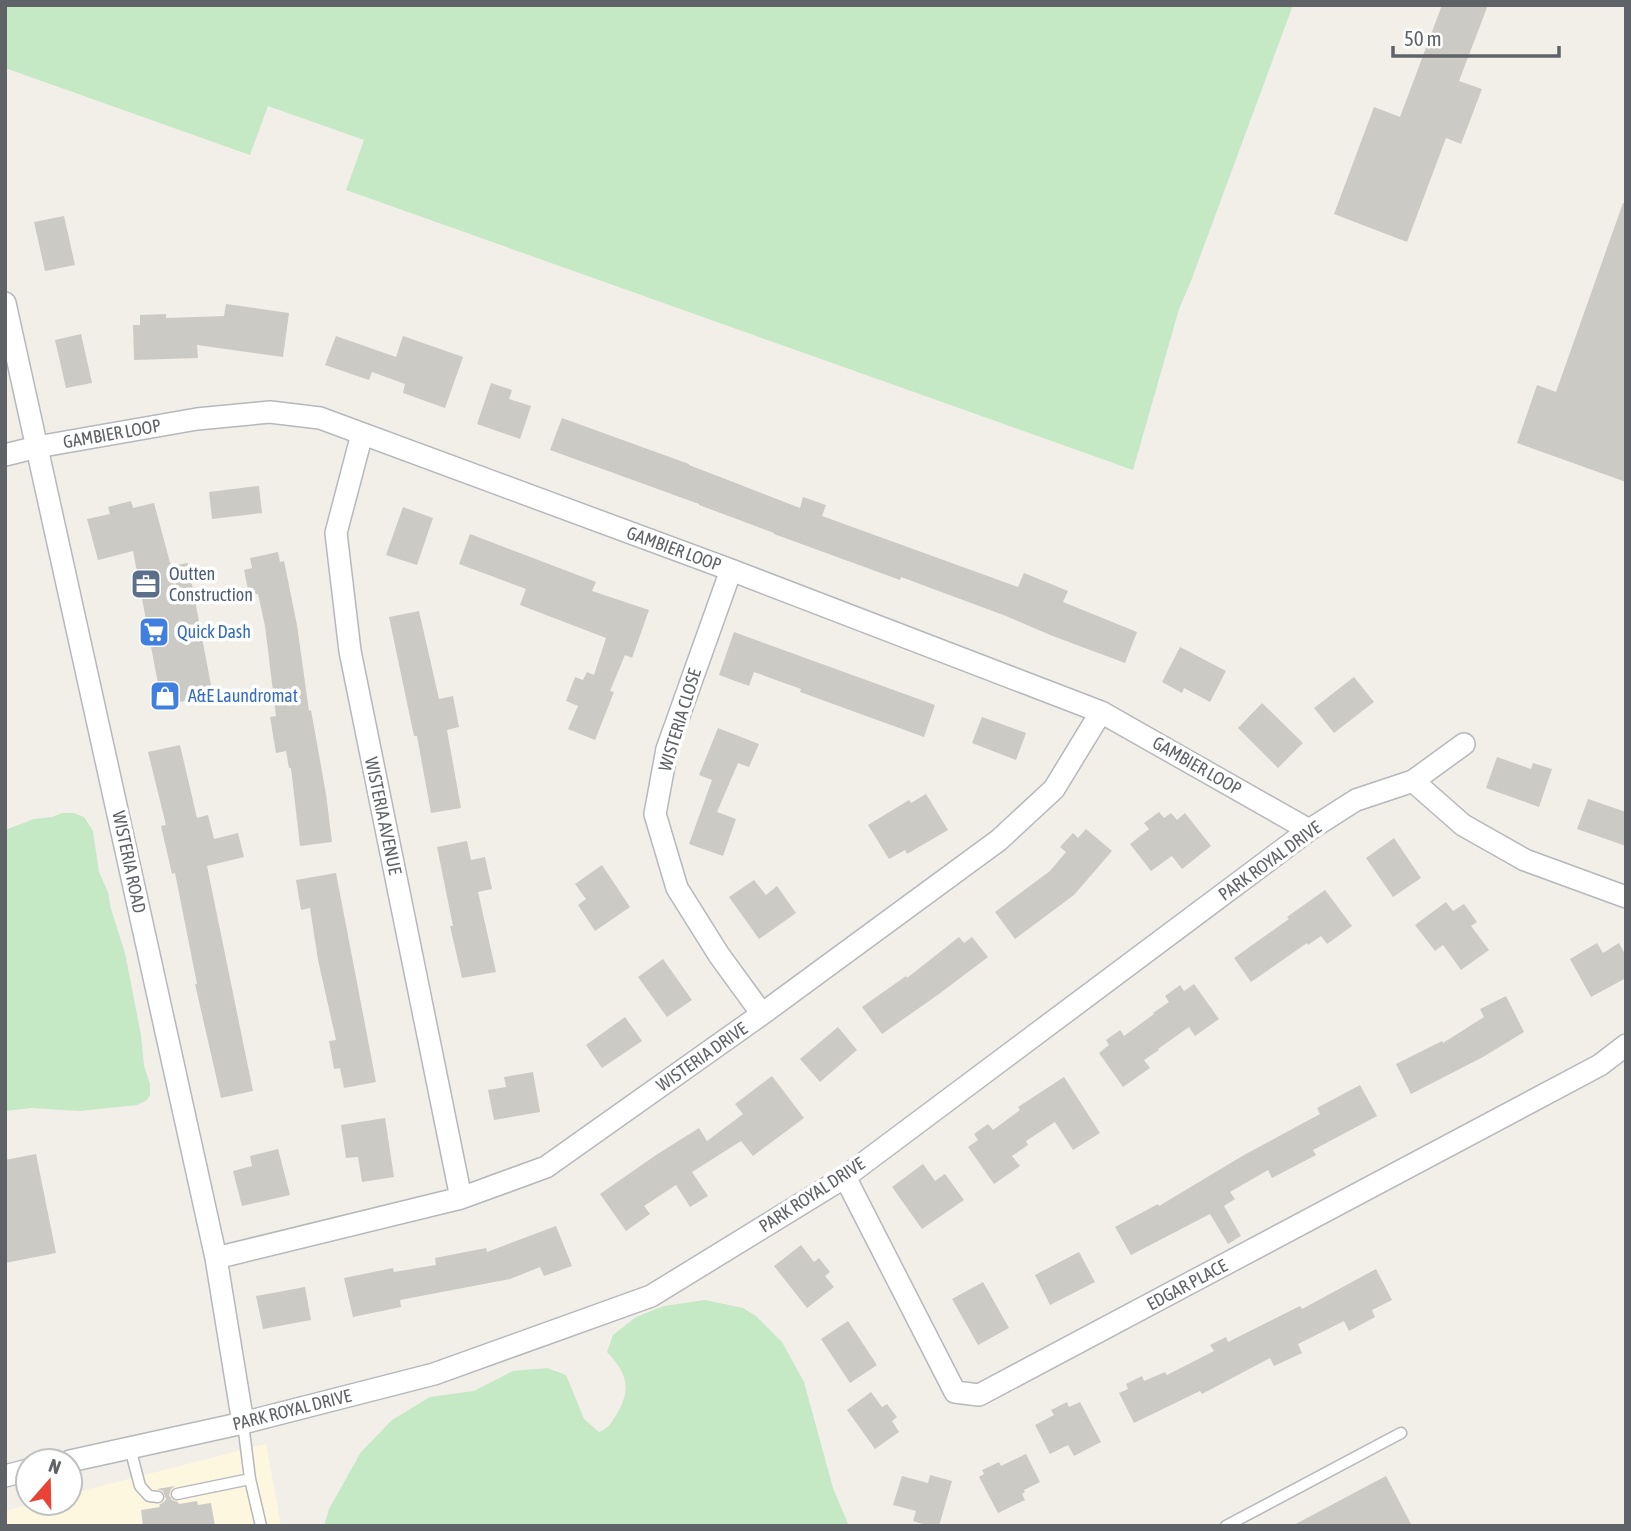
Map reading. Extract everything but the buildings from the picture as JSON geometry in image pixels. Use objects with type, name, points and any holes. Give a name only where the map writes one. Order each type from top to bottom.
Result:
[{"type":"street","name":"WISTERIA ROAD","points":[[5,303],[216,1258],[243,1423]]},
{"type":"street","name":"GAMBIER LOOP","points":[[5,455],[197,419],[270,412],[320,418],[731,570],[1101,712],[1309,830]]},
{"type":"street","name":"WISTERIA AVENUE","points":[[362,434],[336,533],[350,651],[461,1198]]},
{"type":"street","name":"WISTERIA CLOSE","points":[[731,570],[667,749],[655,814],[677,888],[719,955],[762,1014]]},
{"type":"street","name":"WISTERIA DRIVE","points":[[216,1258],[461,1198],[546,1167],[762,1014],[999,840],[1054,789],[1101,712]]},
{"type":"street","name":"PARK ROYAL DRIVE","points":[[84,1458],[243,1423],[434,1374],[651,1296],[845,1177],[1309,830],[1356,800],[1413,781],[1464,744]]},
{"type":"street","points":[[1413,781],[1462,825],[1525,860],[1626,897]]},
{"type":"street","name":"EDGAR PLACE","points":[[845,1177],[955,1392],[979,1395],[1588,1072],[1626,1045]]},
{"type":"lane","points":[[243,1423],[250,1479],[261,1526]]},
{"type":"lane","points":[[1226,1526],[1401,1433]]},
{"type":"lane","points":[[130,1448],[139,1486],[149,1496],[158,1497]]},
{"type":"lane","points":[[177,1494],[250,1479]]},
{"type":"shaded area","points":[[266,1444],[281,1526],[5,1526],[5,1511],[14,1509],[14,1517],[84,1517],[84,1490]]},
{"type":"green space","points":[[5,5],[1293,5],[1179,309],[1133,470],[346,190],[364,140],[268,106],[250,155],[5,68]]},
{"type":"green space","points":[[74,813],[84,817],[93,831],[99,872],[108,892],[125,953],[150,1095],[147,1100],[137,1105],[80,1111],[31,1108],[5,1111],[5,830],[34,819]]},
{"type":"green space","points":[[705,1300],[743,1308],[756,1316],[782,1342],[804,1382],[833,1488],[849,1526],[324,1526],[329,1509],[361,1452],[392,1420],[430,1397],[474,1391],[513,1371],[547,1368],[566,1375],[584,1419],[599,1432],[603,1430],[614,1419],[626,1387],[623,1373],[607,1352],[613,1335],[636,1317],[664,1306]]},
{"type":"place","name":"Outten Construction","points":[[146,584]]},
{"type":"place","name":"Quick Dash","points":[[154,632]]},
{"type":"place","name":"A&E Laundromat","points":[[165,696]]}]
